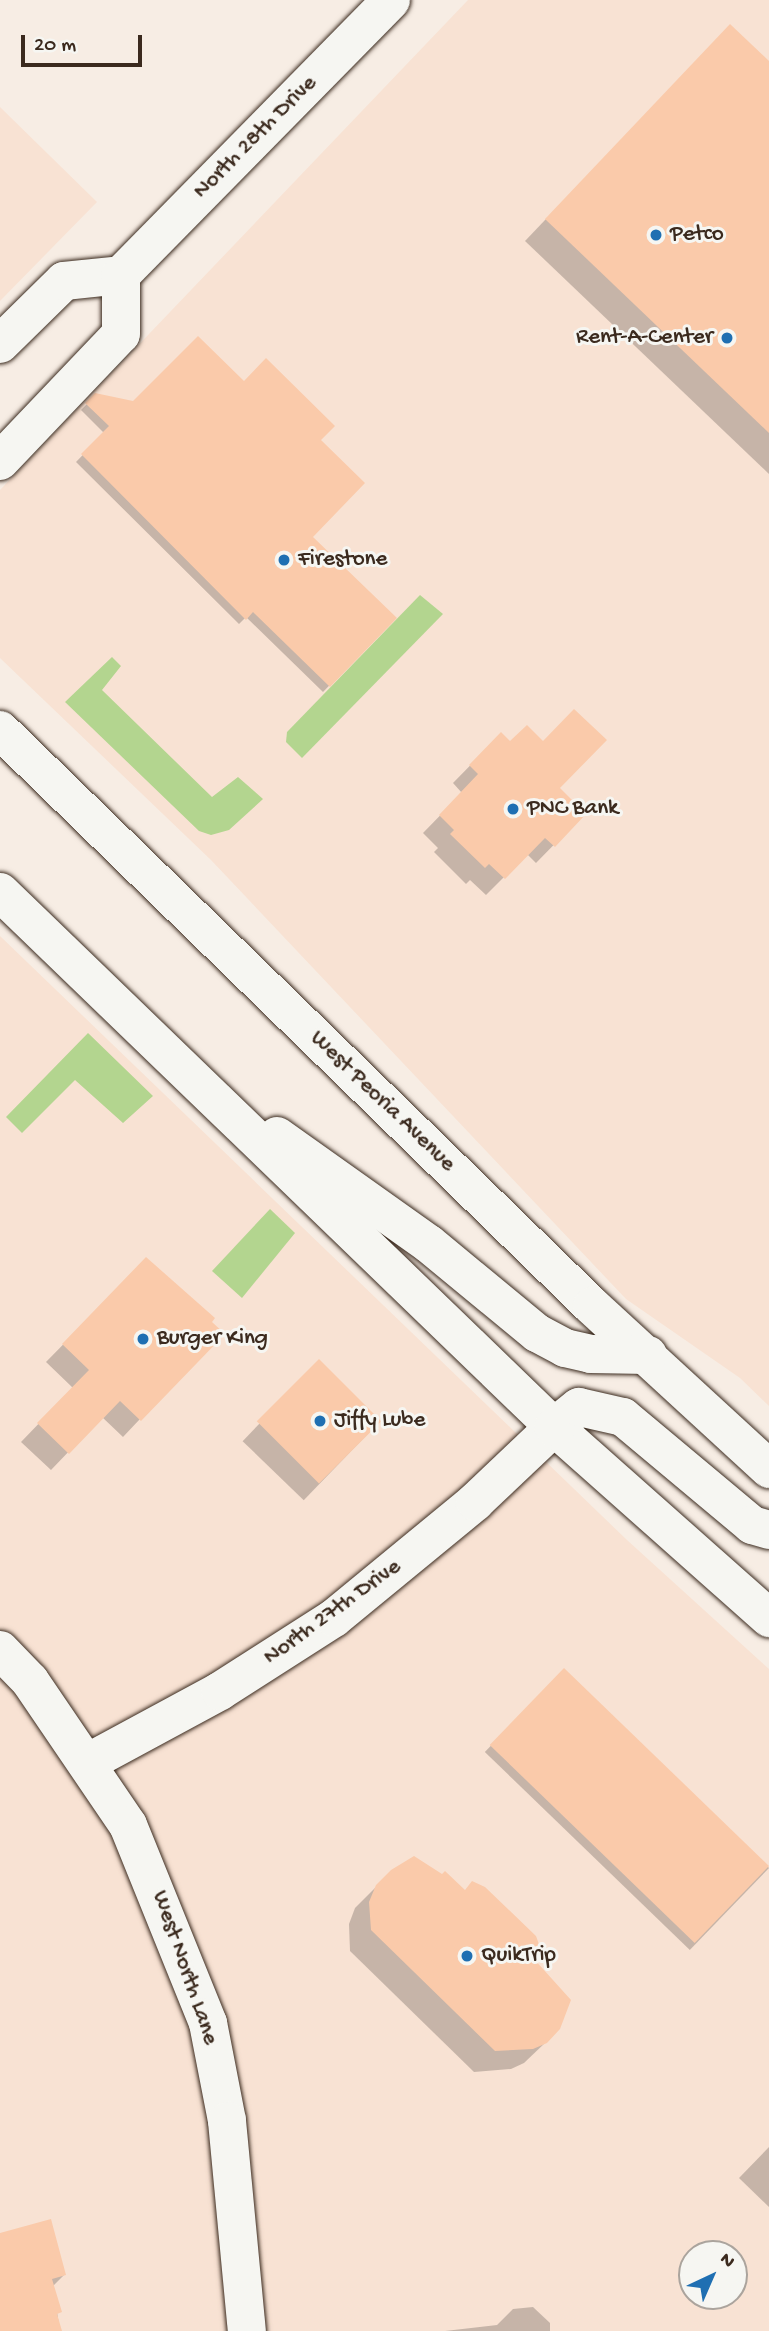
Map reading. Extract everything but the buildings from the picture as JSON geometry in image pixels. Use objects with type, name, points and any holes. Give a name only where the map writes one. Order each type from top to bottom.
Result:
[{"type":"main road","name":"North 28th Drive","points":[[121,275],[391,0]]},
{"type":"main road","points":[[0,344],[64,281],[121,275],[121,334],[0,461]]},
{"type":"main road","name":"West Peoria Avenue","points":[[0,730],[582,1297],[769,1469]]},
{"type":"main road","points":[[0,892],[554,1427],[769,1618]]},
{"type":"main road","points":[[215,1100],[299,1148],[429,1244],[537,1333],[565,1348],[591,1354],[648,1355]]},
{"type":"main road","name":"North 27th Drive","points":[[87,1763],[220,1691],[334,1618],[468,1508],[579,1407],[623,1417],[752,1525],[769,1530]]},
{"type":"main road","name":"West North Lane","points":[[0,1650],[30,1681],[128,1825],[208,2023],[227,2121],[247,2331]]},
{"type":"shaded area","points":[[468,0],[769,0],[769,1406],[740,1378],[626,1299],[211,860],[0,658],[0,490]]},
{"type":"shaded area","points":[[0,107],[97,202],[0,301]]},
{"type":"shaded area","points":[[0,936],[627,1540],[769,1669],[769,2331],[0,2331]]},
{"type":"green space","points":[[420,595],[443,614],[302,758],[286,742],[287,732]]},
{"type":"green space","points":[[112,657],[121,666],[102,690],[212,797],[238,777],[263,799],[229,830],[211,835],[199,831],[65,702]]},
{"type":"green space","points":[[88,1033],[153,1096],[123,1123],[75,1080],[22,1133],[6,1117]]},
{"type":"green space","points":[[270,1209],[295,1233],[242,1298],[212,1271]]},
{"type":"place","name":"Petco","points":[[656,235]]},
{"type":"place","name":"Rent-A-Center","points":[[727,338]]},
{"type":"place","name":"Firestone","points":[[284,560]]},
{"type":"place","name":"PNC Bank","points":[[513,809]]},
{"type":"place","name":"Burger King","points":[[143,1339]]},
{"type":"place","name":"Jiffy Lube","points":[[320,1421]]},
{"type":"place","name":"QuikTrip","points":[[467,1956]]}]
